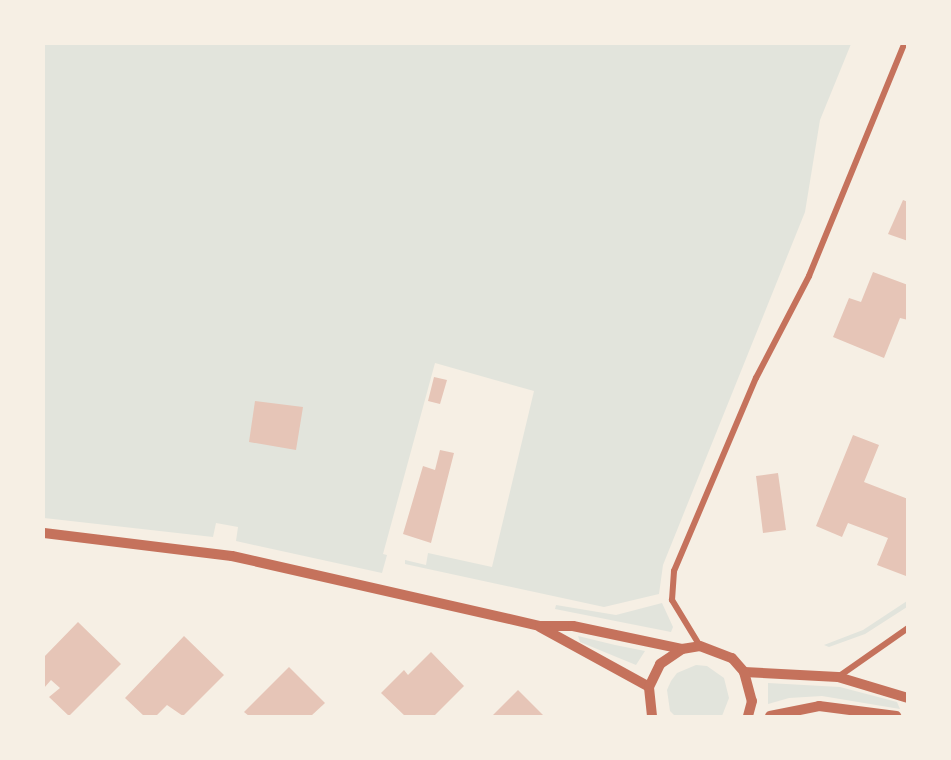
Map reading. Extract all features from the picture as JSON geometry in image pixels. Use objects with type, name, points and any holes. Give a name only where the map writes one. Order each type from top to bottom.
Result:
[{"type":"street","points":[[700,646],[672,600],[674,571],[756,378],[812,269],[904,44]]},
{"type":"street","points":[[44,533],[232,556],[540,626],[573,626],[682,649],[700,646],[717,650],[744,672],[752,701],[748,717]]},
{"type":"street","points":[[540,626],[649,687]]},
{"type":"street","points":[[838,677],[908,628]]},
{"type":"street","points":[[650,714],[649,687],[660,664],[682,649]]},
{"type":"street","points":[[744,672],[838,677],[908,698]]},
{"type":"street","points":[[770,717],[819,706],[896,717]]},
{"type":"shaded area","points":[[44,44],[851,44],[820,120],[805,212],[663,565],[659,594],[604,607],[405,564],[405,560],[426,565],[428,553],[492,567],[534,391],[435,363],[383,554],[387,555],[382,573],[236,541],[238,527],[216,523],[213,537],[44,518]]},
{"type":"shaded area","points":[[907,601],[907,607],[865,634],[829,647],[824,645],[863,630]]},
{"type":"shaded area","points":[[662,603],[673,627],[671,632],[555,609],[556,605],[616,615]]},
{"type":"shaded area","points":[[578,636],[645,651],[636,665],[580,642]]},
{"type":"shaded area","points":[[696,665],[707,666],[724,678],[729,698],[722,716],[675,716],[670,711],[667,690],[671,681],[677,673]]},
{"type":"shaded area","points":[[768,683],[840,687],[897,702],[900,709],[822,696],[789,698],[768,704]]},
{"type":"building","points":[[903,200],[908,202],[908,241],[888,234]]},
{"type":"building","points":[[873,272],[908,285],[908,320],[900,318],[884,358],[833,337],[849,298],[861,302]]},
{"type":"building","points":[[434,377],[447,380],[440,404],[428,401]]},
{"type":"building","points":[[255,401],[303,407],[296,450],[249,442]]},
{"type":"building","points":[[853,435],[879,445],[864,482],[908,499],[906,576],[877,565],[888,538],[848,523],[842,537],[816,526]]},
{"type":"building","points":[[440,450],[454,453],[431,543],[403,534],[423,466],[435,470]]},
{"type":"building","points":[[778,473],[786,530],[763,533],[756,476]]},
{"type":"building","points":[[78,622],[121,664],[69,716],[49,697],[60,688],[51,680],[44,688],[44,657]]},
{"type":"building","points":[[184,636],[224,675],[183,716],[167,705],[156,716],[144,716],[125,698]]},
{"type":"building","points":[[431,652],[464,686],[434,716],[405,716],[381,693],[404,670],[408,675]]},
{"type":"building","points":[[289,667],[325,703],[311,716],[249,716],[244,712]]},
{"type":"building","points":[[518,690],[544,716],[492,716]]}]
